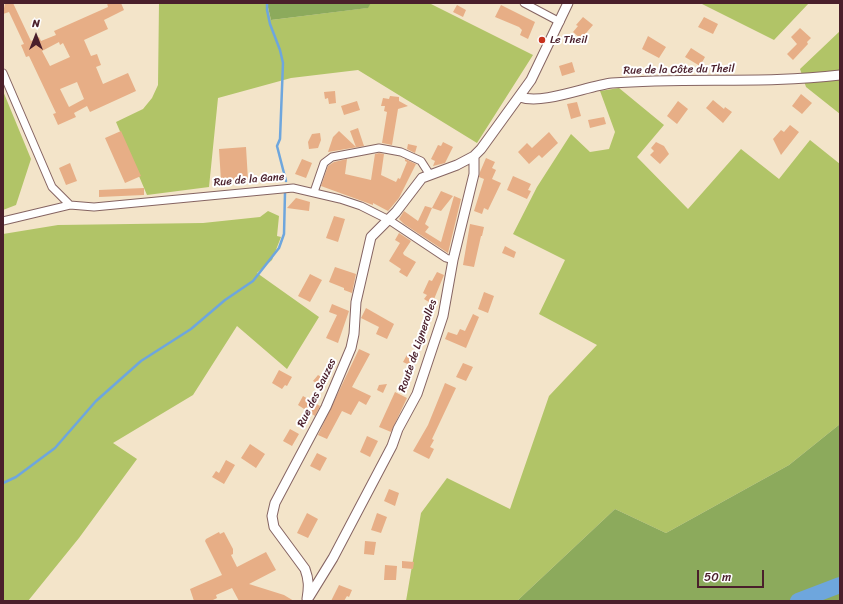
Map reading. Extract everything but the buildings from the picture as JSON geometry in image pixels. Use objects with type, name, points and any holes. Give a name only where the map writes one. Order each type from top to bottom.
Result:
[{"type":"street","points":[[524,3],[560,22]]},
{"type":"street","points":[[389,220],[422,178],[445,171],[474,156],[531,80],[568,3]]},
{"type":"street","points":[[3,73],[52,187],[70,205]]},
{"type":"street","name":"Rue de la Côte du Theil","points":[[520,96],[534,100],[611,83],[771,80],[840,75]]},
{"type":"street","points":[[314,192],[324,163],[332,156],[378,148],[402,152],[421,161],[430,175]]},
{"type":"street","name":"Route de Lignerolles","points":[[306,600],[333,558],[392,446],[398,430],[417,394],[443,316],[452,260],[474,174],[474,156]]},
{"type":"street","name":"Rue de la Gane","points":[[3,221],[70,205],[94,207],[293,188],[314,192],[361,206],[389,220],[446,258],[452,260]]},
{"type":"street","name":"Rue des Sauzes","points":[[304,569],[274,527],[272,516],[275,503],[326,407],[345,363],[354,334],[356,302],[369,242],[371,237],[389,220]]},
{"type":"street","points":[[304,569],[313,573],[324,573]]},
{"type":"street","points":[[304,569],[309,584],[306,600]]},
{"type":"green space","points":[[159,3],[267,3],[271,20],[367,8],[371,3],[429,3],[533,55],[477,143],[358,70],[291,78],[218,98],[209,187],[147,195],[116,122],[143,109],[152,98],[158,85]]},
{"type":"green space","points":[[267,3],[371,3],[368,8],[271,20]]},
{"type":"green space","points":[[700,3],[809,3],[774,40]]},
{"type":"green space","points":[[840,31],[840,114],[806,87],[800,69]]},
{"type":"green space","points":[[619,88],[664,125],[637,157],[688,209],[741,149],[779,179],[810,140],[840,164],[840,424],[789,465],[666,533],[615,509],[517,601],[406,601],[421,513],[447,478],[510,509],[549,396],[597,345],[539,314],[565,260],[513,234],[537,187],[571,134],[590,152],[609,149],[615,132],[600,91]]},
{"type":"green space","points":[[3,91],[31,159],[16,205],[3,210]]},
{"type":"green space","points":[[268,211],[279,216],[277,236],[281,237],[272,260],[257,273],[319,317],[287,369],[237,326],[193,395],[113,443],[137,459],[79,538],[28,601],[3,601],[3,234],[58,225],[203,223],[260,217]]},
{"type":"green space","points":[[840,424],[840,601],[517,601],[615,509],[666,533],[789,465]]},
{"type":"waterway","points":[[267,3],[270,24],[280,50],[283,63],[280,139],[277,146],[286,181]]},
{"type":"waterway","points":[[3,483],[16,477],[55,448],[96,401],[141,361],[191,329],[225,300],[253,281],[279,248],[284,234],[285,193]]},
{"type":"waterway","points":[[798,601],[840,585]]},
{"type":"place","name":"Le Theil","points":[[542,40]]}]
